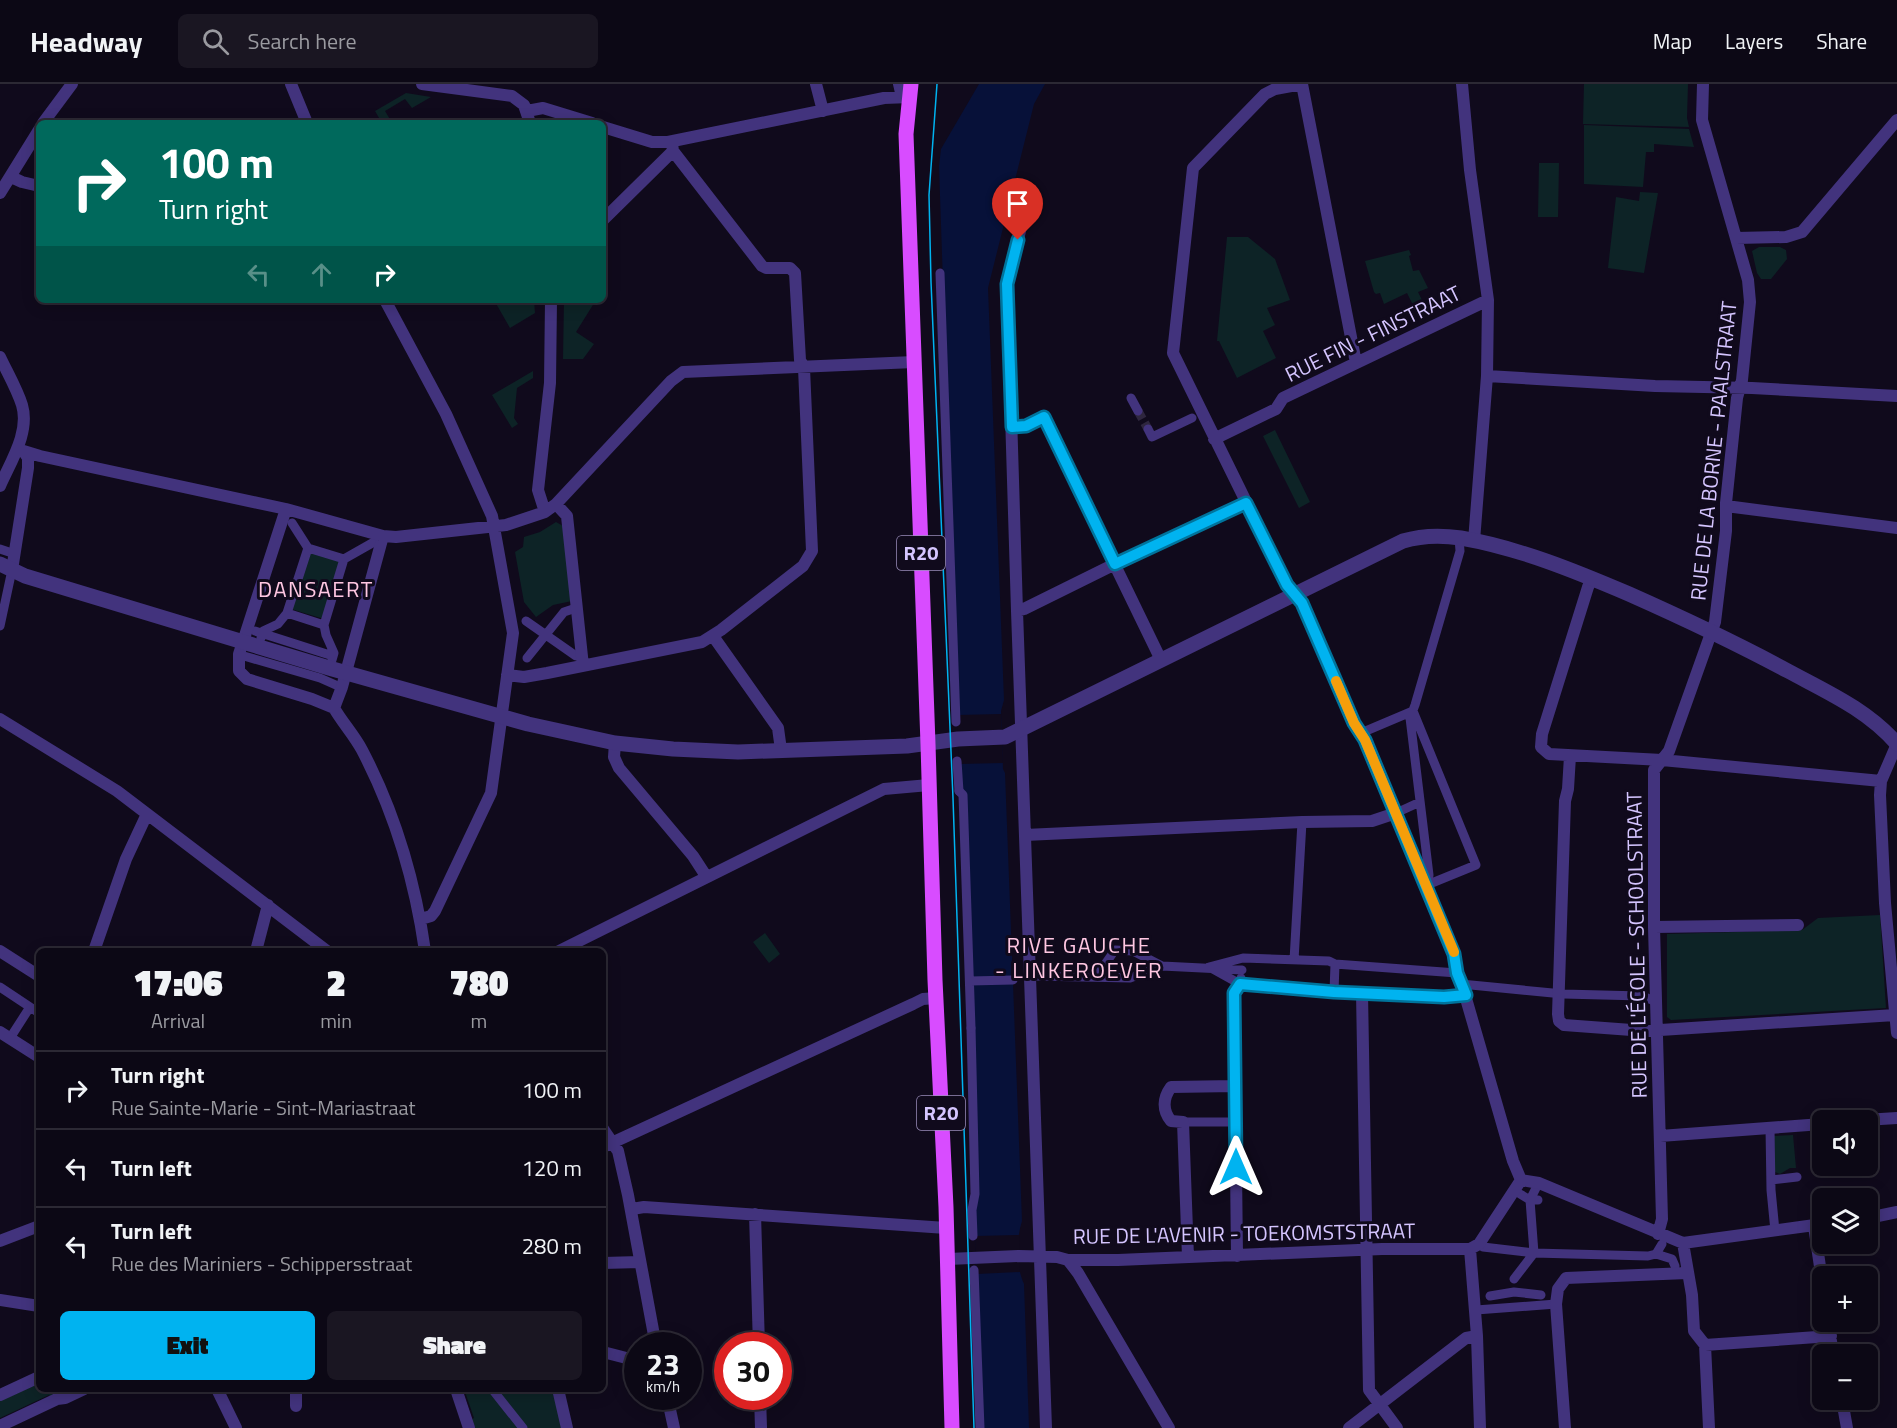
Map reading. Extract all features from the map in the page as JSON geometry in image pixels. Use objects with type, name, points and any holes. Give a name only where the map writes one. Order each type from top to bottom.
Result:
[{"type":"main road","name":"R20","points":[[908,93],[906,134],[936,998],[948,1259],[952,1428]]},
{"type":"street","points":[[45,120],[72,84]]},
{"type":"street","points":[[291,84],[306,120]]},
{"type":"street","points":[[422,84],[508,90],[521,101],[528,117],[543,108],[582,120]]},
{"type":"street","points":[[816,84],[823,111]]},
{"type":"street","points":[[899,84],[908,93]]},
{"type":"street","points":[[1356,363],[1302,84],[1275,89],[1265,94],[1193,168],[1173,353],[1287,585],[1302,603],[1427,885],[1454,954],[1513,1161],[1521,1180]]},
{"type":"street","points":[[1427,885],[1429,875],[1410,718],[1460,551],[1466,539],[1487,376],[1488,300],[1461,84]]},
{"type":"street","name":"RUE DE LA BORNE - PAALSTRAAT","points":[[1703,84],[1702,120],[1750,290],[1742,380],[1725,506],[1726,531],[1712,631]]},
{"type":"street","points":[[606,128],[672,146],[908,93]]},
{"type":"street","points":[[1736,238],[1786,237],[1802,232],[1897,120]]},
{"type":"street","points":[[0,193],[36,135]]},
{"type":"street","points":[[606,217],[672,146]]},
{"type":"street","points":[[507,675],[524,677],[580,661],[702,642],[713,636],[803,566],[812,550],[804,368],[800,360],[795,273],[790,268],[762,266],[672,146]]},
{"type":"street","points":[[10,177],[36,185]]},
{"type":"street","points":[[1021,227],[1007,284],[1046,1428]]},
{"type":"street","name":"R20","points":[[940,273],[956,722]]},
{"type":"street","name":"RUE FIN - FINSTRAAT","points":[[1214,439],[1276,409],[1283,398],[1488,300]]},
{"type":"street","points":[[388,303],[446,414],[492,516],[513,633],[490,794],[435,911],[431,916],[421,920]]},
{"type":"street","points":[[545,512],[538,490],[550,383],[551,303]]},
{"type":"street","points":[[0,357],[22,405],[24,418],[20,450],[0,486]]},
{"type":"street","points":[[333,656],[324,625],[344,559],[379,539],[506,525],[545,512],[556,504],[671,381],[683,372],[914,362]]},
{"type":"street","points":[[1487,376],[1655,386],[1897,396]]},
{"type":"street","points":[[1131,398],[1138,411]]},
{"type":"street","points":[[1012,427],[1026,426],[1044,417],[1161,660]]},
{"type":"street","points":[[1148,429],[1152,437],[1192,418]]},
{"type":"street","points":[[20,450],[286,509],[379,539]]},
{"type":"street","points":[[0,626],[6,567],[28,468],[28,458],[20,450]]},
{"type":"street","points":[[1017,611],[1246,503]]},
{"type":"street","points":[[556,504],[567,516],[580,661]]},
{"type":"street","points":[[1725,506],[1897,528]]},
{"type":"street","points":[[286,509],[244,649],[239,654],[238,668],[244,677],[334,708],[361,748],[385,801],[407,861],[421,920],[425,948]]},
{"type":"street","points":[[292,523],[308,548],[344,559]]},
{"type":"street","points":[[6,567],[25,576],[244,649],[345,672],[502,716],[615,743],[738,752],[928,744],[1002,737],[1403,541],[1422,536],[1466,539],[1527,554],[1592,578],[1712,631],[1858,709],[1887,732],[1897,744],[1881,781],[1880,795],[1885,903],[1897,1033]]},
{"type":"street","points":[[334,708],[379,539]]},
{"type":"street","points":[[308,548],[287,613],[278,624],[260,634],[333,656],[344,654]]},
{"type":"street","points":[[0,549],[12,553]]},
{"type":"street","points":[[1592,578],[1542,734],[1541,747],[1544,751],[1549,754],[1570,756],[1662,760],[1881,781]]},
{"type":"street","points":[[526,658],[564,612],[573,609]]},
{"type":"street","points":[[287,613],[324,625]]},
{"type":"street","points":[[526,621],[580,661]]},
{"type":"street","name":"RUE DE L'ÉCOLE - SCHOOLSTRAAT","points":[[1660,1239],[1662,1220],[1654,927],[1654,770],[1669,751],[1712,631]]},
{"type":"street","points":[[713,636],[778,728],[781,750]]},
{"type":"street","points":[[244,649],[256,656],[326,678],[338,686]]},
{"type":"street","points":[[1361,733],[1413,711]]},
{"type":"street","points":[[1413,711],[1476,865],[1427,885]]},
{"type":"street","points":[[0,719],[100,780],[147,813],[323,948]]},
{"type":"street","points":[[615,743],[614,757],[619,768],[693,856],[706,876]]},
{"type":"street","points":[[1570,756],[1565,801],[1558,1014],[1559,1021],[1564,1025],[1645,1031],[1896,1015]]},
{"type":"street","name":"R20","points":[[957,761],[958,791],[963,795],[970,981],[975,1194],[972,1210],[973,1236]]},
{"type":"street","points":[[565,948],[884,789],[929,784]]},
{"type":"street","points":[[1025,835],[1302,822],[1372,821],[1420,802]]},
{"type":"street","points":[[95,948],[126,858],[147,813]]},
{"type":"street","points":[[1294,960],[1302,822]]},
{"type":"street","points":[[257,948],[268,905]]},
{"type":"street","points":[[1654,927],[1798,925]]},
{"type":"street","points":[[1096,977],[1111,962],[1115,950],[1133,951],[1162,966]]},
{"type":"street","points":[[0,951],[36,974]]},
{"type":"street","points":[[1209,967],[1243,958],[1329,961],[1335,964],[1461,984],[1563,994],[1642,996],[1657,1002]]},
{"type":"street","points":[[1237,1256],[1234,993],[1240,984],[1243,958]]},
{"type":"street","points":[[1334,992],[1335,964]]},
{"type":"street","points":[[1035,976],[1130,978],[1162,966],[1242,970]]},
{"type":"street","points":[[1209,967],[1240,984],[1334,992],[1444,997],[1461,984]]},
{"type":"street","points":[[970,981],[1013,980]]},
{"type":"street","points":[[0,987],[36,1011]]},
{"type":"street","points":[[1362,993],[1369,1390],[1397,1428]]},
{"type":"street","points":[[608,1145],[923,999],[936,998]]},
{"type":"street","points":[[30,1007],[4,1035],[36,1055]]},
{"type":"street","points":[[1235,1086],[1171,1087],[1165,1095],[1166,1114],[1171,1120],[1236,1122]]},
{"type":"street","points":[[1878,1119],[1897,1118]]},
{"type":"street","points":[[1183,1122],[1188,1257]]},
{"type":"street","points":[[1660,1136],[1812,1125]]},
{"type":"street","points":[[1770,1128],[1774,1231]]},
{"type":"street","points":[[608,1145],[618,1151],[632,1209],[653,1332]]},
{"type":"street","points":[[1771,1180],[1797,1177]]},
{"type":"street","points":[[1521,1180],[1539,1183],[1660,1239],[1683,1243],[1812,1226]]},
{"type":"street","points":[[1521,1180],[1479,1245],[1534,1253],[1648,1256],[1656,1254],[1672,1259],[1675,1266]]},
{"type":"street","points":[[1514,1289],[1534,1253],[1531,1202],[1536,1188]]},
{"type":"street","points":[[1520,1194],[1531,1202]]},
{"type":"street","points":[[632,1209],[644,1207],[946,1228]]},
{"type":"street","points":[[1878,1216],[1897,1212]]},
{"type":"street","points":[[755,1214],[759,1332]]},
{"type":"street","points":[[0,1240],[36,1227]]},
{"type":"street","points":[[1656,1254],[1660,1239]]},
{"type":"street","points":[[1683,1243],[1692,1294],[1694,1331],[1705,1345],[1709,1428]]},
{"type":"street","points":[[1480,1428],[1477,1336],[1485,1247]]},
{"type":"street","name":"RUE DE L'AVENIR - TOEKOMSTSTRAAT","points":[[948,1259],[975,1264],[1019,1256],[1058,1257],[1068,1260],[1485,1247]]},
{"type":"street","points":[[1068,1260],[1078,1273],[1169,1428]]},
{"type":"street","points":[[606,1263],[640,1262]]},
{"type":"street","points":[[975,1264],[980,1428]]},
{"type":"street","points":[[1479,1308],[1547,1299],[1566,1278],[1687,1273]]},
{"type":"street","points":[[1479,1308],[1489,1296],[1514,1289],[1547,1299]]},
{"type":"street","points":[[1547,1299],[1565,1428]]},
{"type":"street","points":[[0,1300],[36,1306]]},
{"type":"street","points":[[1830,1332],[1832,1344]]},
{"type":"street","points":[[1349,1428],[1466,1338],[1477,1336]]},
{"type":"street","points":[[1705,1345],[1831,1336]]},
{"type":"street","points":[[606,1353],[624,1357]]},
{"type":"street","points":[[0,1395],[36,1378]]},
{"type":"street","points":[[218,1392],[236,1428]]},
{"type":"street","points":[[296,1392],[296,1406]]},
{"type":"street","points":[[457,1392],[469,1428]]},
{"type":"street","points":[[494,1392],[523,1428]]},
{"type":"street","points":[[559,1392],[567,1428]]},
{"type":"street","points":[[0,1426],[63,1394]]},
{"type":"street","points":[[670,1410],[674,1428]]},
{"type":"street","points":[[760,1410],[761,1428]]},
{"type":"street","points":[[1844,1410],[1847,1428]]},
{"type":"green space","points":[[1584,84],[1688,84],[1689,127],[1583,124]]},
{"type":"green space","points":[[406,93],[431,97],[412,108],[405,99],[385,111],[390,120],[380,120],[375,111]]},
{"type":"green space","points":[[1584,125],[1689,129],[1694,147],[1654,144],[1654,152],[1646,152],[1643,187],[1584,184]]},
{"type":"green space","points":[[1539,163],[1559,163],[1558,217],[1538,217]]},
{"type":"green space","points":[[1640,192],[1658,193],[1644,273],[1608,268],[1616,197],[1639,201]]},
{"type":"green space","points":[[1227,237],[1248,237],[1275,259],[1290,300],[1267,308],[1275,325],[1263,331],[1276,358],[1237,378],[1217,341]]},
{"type":"green space","points":[[1759,247],[1780,247],[1786,250],[1787,259],[1771,279],[1761,279],[1757,273],[1752,251]]},
{"type":"green space","points":[[1409,250],[1413,271],[1419,270],[1428,288],[1418,292],[1423,302],[1414,307],[1407,293],[1384,304],[1380,293],[1374,292],[1365,261]]},
{"type":"green space","points":[[496,303],[534,303],[535,313],[510,328]]},
{"type":"green space","points":[[564,303],[594,303],[576,332],[594,344],[583,359],[563,359]]},
{"type":"green space","points":[[533,371],[533,378],[517,388],[514,418],[518,424],[512,428],[492,395]]},
{"type":"green space","points":[[1275,430],[1310,502],[1299,508],[1263,436]]},
{"type":"green space","points":[[556,522],[565,527],[572,601],[553,605],[536,617],[524,602],[515,552],[523,547],[524,537],[540,532]]},
{"type":"green space","points":[[309,550],[342,560],[324,619],[291,609]]},
{"type":"green space","points":[[1880,915],[1886,1008],[1671,1020],[1667,1017],[1667,934],[1802,930],[1818,918]]},
{"type":"green space","points":[[765,933],[780,954],[769,963],[753,942]]},
{"type":"green space","points":[[1793,1135],[1796,1168],[1790,1168],[1780,1174],[1775,1172],[1774,1136]]},
{"type":"green space","points":[[36,1384],[36,1392],[54,1392],[55,1395],[51,1398],[49,1395],[0,1418],[0,1401]]},
{"type":"green space","points":[[465,1392],[555,1392],[564,1428],[475,1428],[472,1419],[474,1418]]},
{"type":"shaded area","points":[[979,84],[1045,84],[1034,104],[988,288],[1004,700],[1001,711],[1003,769],[1005,773],[1022,1221],[1018,1253],[1019,1270],[1024,1284],[1029,1428],[982,1428],[939,166],[941,149]]},
{"type":"pier","points":[[1001,714],[1003,763],[959,764],[957,715]]},
{"type":"pier","points":[[1019,1235],[1020,1272],[977,1274],[975,1236]]},
{"type":"tunnel","points":[[1138,411],[1148,429]]},
{"type":"tram line","points":[[937,84],[929,195],[931,282],[953,798],[974,1428]]},
{"type":"slow traffic","points":[[1336,681],[1354,723],[1365,740],[1454,952]]},
{"type":"district","name":"DANSAERT","points":[[316,589]]},
{"type":"district","name":"RIVE GAUCHE - LINKEROEVER","points":[[1079,958]]},
{"type":"route","points":[[1018,240],[1007,284],[1012,427],[1026,426],[1044,417],[1115,564],[1246,503],[1287,585],[1302,603],[1354,723],[1365,740],[1429,890],[1454,954],[1457,973],[1466,995],[1444,997],[1334,992],[1240,984],[1234,993],[1236,1167]]}]
